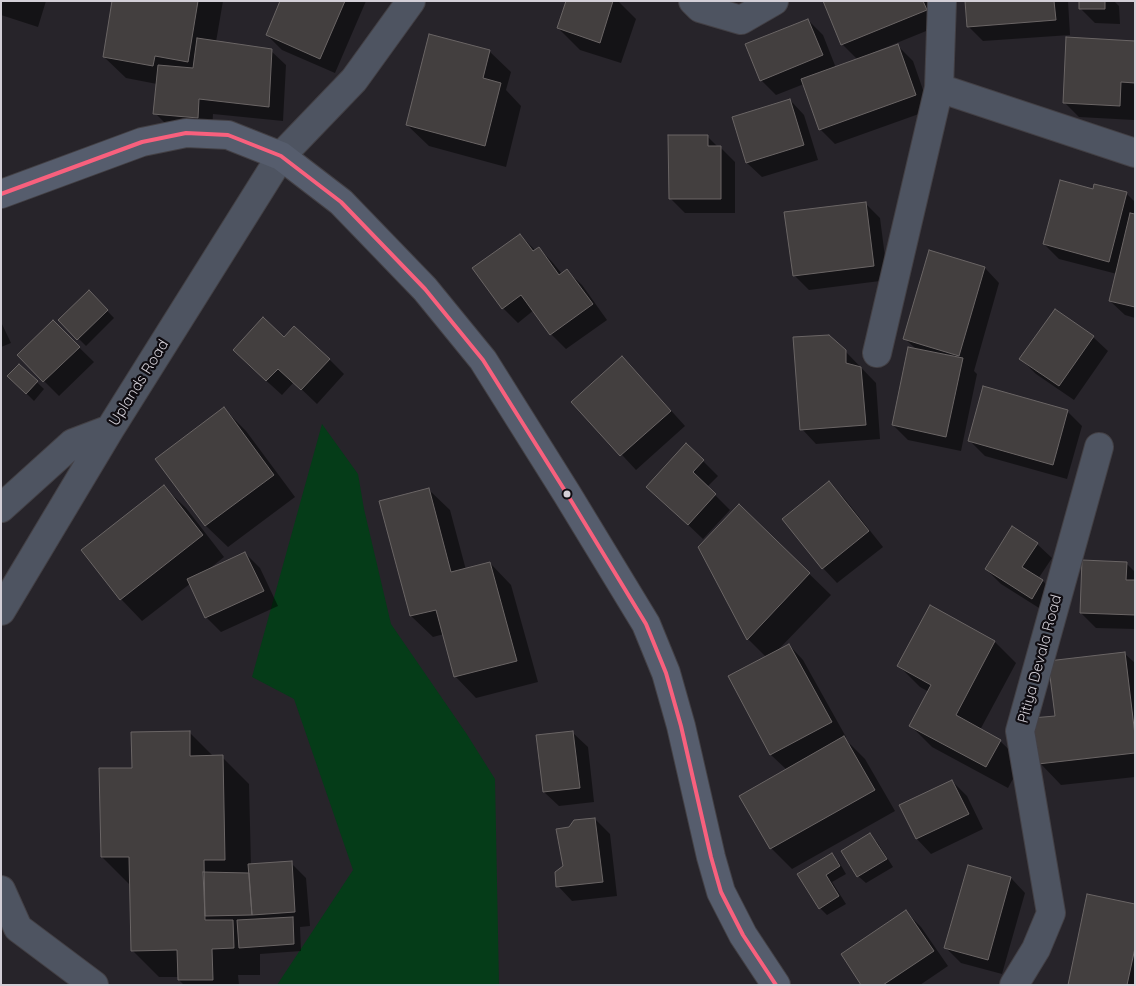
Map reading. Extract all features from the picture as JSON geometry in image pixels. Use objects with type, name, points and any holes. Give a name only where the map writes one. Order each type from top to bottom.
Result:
[{"type":"main road","points":[[1,194],[142,142],[186,133],[228,135],[281,156],[341,202],[425,289],[483,360],[568,494],[646,624],[666,673],[681,726],[711,858],[721,892],[743,935],[776,985]]},
{"type":"street","name":"Uplands Road","points":[[1,611],[110,429],[281,156],[354,80],[412,1]]},
{"type":"street","points":[[693,1],[700,8],[741,20],[774,1]]},
{"type":"street","points":[[877,353],[939,88],[942,1]]},
{"type":"street","points":[[939,88],[1135,153]]},
{"type":"street","points":[[1,508],[73,443],[110,429]]},
{"type":"street","name":"Pitiya Devala Road","points":[[1014,985],[1036,948],[1051,913],[1020,732],[1099,447]]},
{"type":"street","points":[[1,890],[18,928],[94,985]]},
{"type":"green space","points":[[322,424],[358,474],[364,509],[391,624],[466,733],[495,779],[499,985],[277,985],[353,870],[294,699],[252,677]]},
{"type":"building","points":[[112,1],[198,1],[188,62],[155,56],[153,66],[103,57]]},
{"type":"building","points":[[280,1],[345,1],[320,59],[266,35]]},
{"type":"building","points":[[566,1],[613,1],[600,43],[557,28]]},
{"type":"building","points":[[823,1],[923,1],[927,10],[841,45]]},
{"type":"building","points":[[965,1],[1054,1],[1056,20],[967,27]]},
{"type":"building","points":[[1079,1],[1105,1],[1105,9],[1079,9]]},
{"type":"building","points":[[808,19],[823,55],[760,81],[745,44]]},
{"type":"building","points":[[429,34],[490,50],[483,78],[501,83],[485,146],[406,125]]},
{"type":"building","points":[[1066,37],[1135,41],[1135,83],[1121,82],[1120,106],[1063,103]]},
{"type":"building","points":[[197,38],[272,49],[269,107],[199,99],[198,118],[153,114],[158,65],[193,68]]},
{"type":"building","points":[[898,44],[916,95],[819,130],[801,79]]},
{"type":"building","points":[[790,99],[804,145],[746,163],[732,117]]},
{"type":"building","points":[[668,135],[708,135],[708,146],[721,146],[721,199],[669,199]]},
{"type":"building","points":[[1060,180],[1093,189],[1094,184],[1127,192],[1109,262],[1043,244]]},
{"type":"building","points":[[866,202],[874,266],[793,276],[784,212]]},
{"type":"building","points":[[1130,213],[1135,214],[1135,307],[1109,301]]},
{"type":"building","points":[[520,234],[533,251],[539,247],[559,275],[567,269],[593,304],[550,335],[521,295],[502,309],[472,268]]},
{"type":"building","points":[[929,250],[985,267],[959,356],[903,339]]},
{"type":"building","points":[[89,290],[108,310],[77,340],[58,320]]},
{"type":"building","points":[[1055,309],[1094,336],[1059,386],[1019,359]]},
{"type":"building","points":[[263,317],[284,337],[294,326],[330,359],[301,390],[278,369],[266,381],[233,350]]},
{"type":"building","points":[[53,320],[80,347],[43,382],[17,355]]},
{"type":"building","points":[[829,335],[846,350],[846,363],[861,367],[866,425],[800,430],[793,337]]},
{"type":"building","points":[[908,347],[963,358],[946,437],[892,425]]},
{"type":"building","points":[[622,356],[671,411],[620,456],[571,402]]},
{"type":"building","points":[[19,364],[38,381],[26,394],[7,376]]},
{"type":"building","points":[[983,386],[1068,410],[1053,465],[968,441]]},
{"type":"building","points":[[224,407],[274,475],[205,526],[155,459]]},
{"type":"building","points":[[686,443],[704,460],[693,472],[716,494],[688,525],[646,487]]},
{"type":"building","points":[[829,481],[869,531],[822,569],[782,519]]},
{"type":"building","points":[[164,485],[203,535],[120,600],[81,550]]},
{"type":"building","points":[[429,488],[451,572],[490,562],[517,661],[454,677],[436,610],[410,616],[379,501]]},
{"type":"building","points":[[739,504],[810,573],[747,640],[698,547]]},
{"type":"building","points":[[1012,526],[1038,543],[1022,567],[1043,580],[1032,599],[985,569]]},
{"type":"building","points":[[245,552],[264,591],[205,618],[187,579]]},
{"type":"building","points":[[1082,560],[1127,562],[1126,580],[1135,580],[1135,615],[1080,613]]},
{"type":"building","points":[[930,605],[995,641],[956,715],[1001,740],[986,767],[909,726],[931,685],[897,666]]},
{"type":"building","points":[[789,644],[832,722],[770,755],[728,676]]},
{"type":"building","points":[[1125,652],[1135,735],[1135,753],[1038,764],[1032,718],[1055,716],[1048,661]]},
{"type":"building","points":[[190,731],[190,756],[223,755],[225,860],[204,860],[205,920],[233,920],[234,948],[212,949],[213,980],[178,980],[177,950],[131,951],[129,857],[101,857],[99,768],[132,768],[131,732]]},
{"type":"building","points":[[573,731],[580,788],[543,792],[536,735]]},
{"type":"building","points":[[844,736],[875,790],[770,849],[739,796]]},
{"type":"building","points":[[952,780],[969,814],[916,839],[899,805]]},
{"type":"building","points":[[595,818],[603,882],[556,887],[555,872],[563,866],[556,829],[569,827],[574,820]]},
{"type":"building","points":[[870,833],[887,859],[857,877],[841,851]]},
{"type":"building","points":[[832,853],[840,866],[826,875],[839,896],[819,909],[797,874]]},
{"type":"building","points":[[292,861],[295,912],[252,915],[248,864]]},
{"type":"building","points":[[968,865],[1011,877],[988,960],[944,948]]},
{"type":"building","points":[[203,872],[249,873],[252,915],[205,916]]},
{"type":"building","points":[[1087,894],[1135,904],[1135,948],[1127,985],[1068,985]]},
{"type":"building","points":[[906,910],[934,951],[883,985],[861,985],[841,954]]},
{"type":"building","points":[[293,917],[294,944],[239,948],[237,920]]},
{"type":"transit line","points":[[1,194],[142,142],[186,133],[228,135],[281,156],[341,202],[425,289],[483,360],[646,624],[666,673],[681,726],[711,857],[721,892],[743,935],[776,985]]}]
